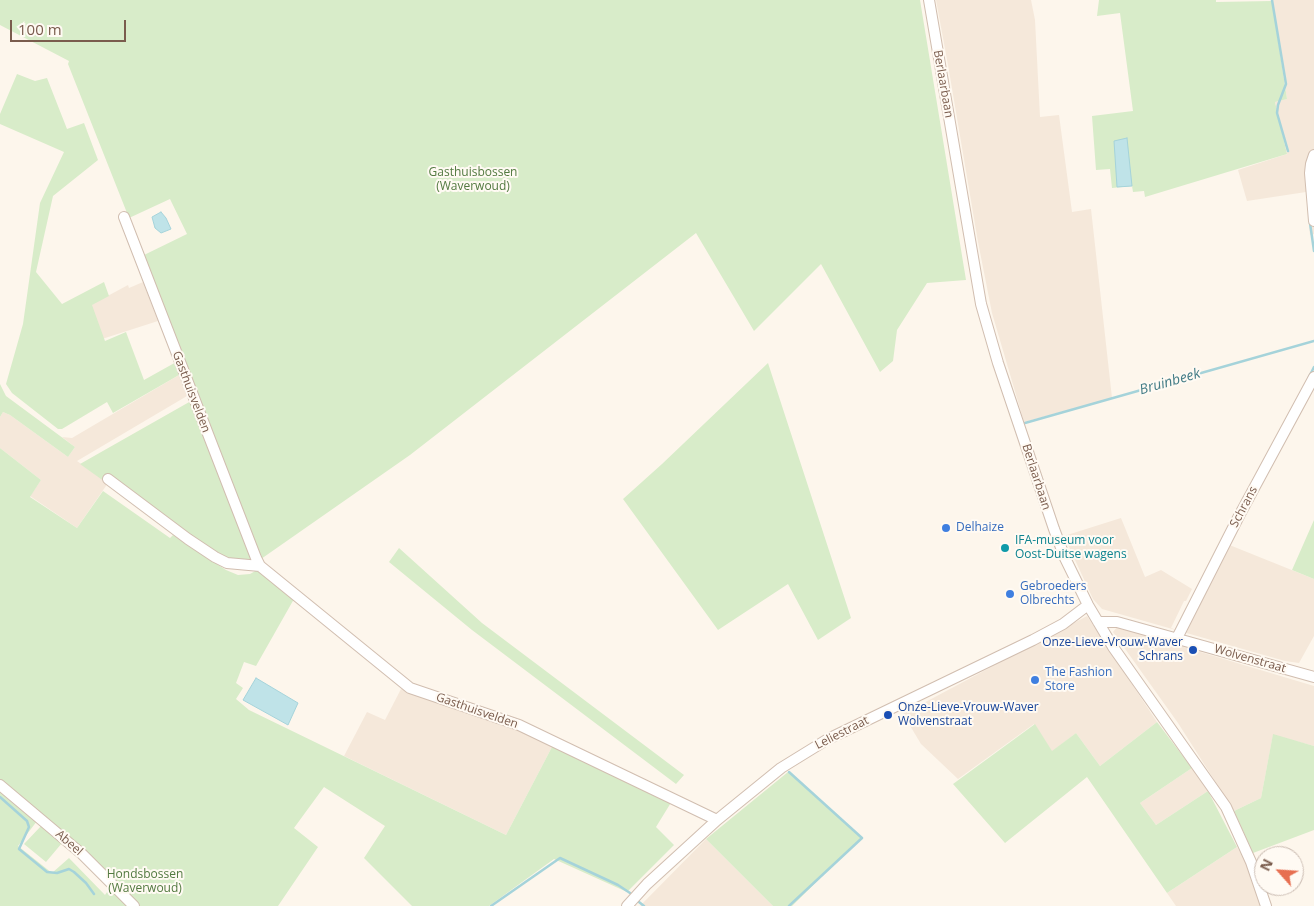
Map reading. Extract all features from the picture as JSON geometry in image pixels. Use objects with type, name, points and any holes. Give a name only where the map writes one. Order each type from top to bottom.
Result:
[{"type":"street","name":"Berlaarbaan","points":[[929,0],[981,304],[998,363],[1054,529],[1065,558],[1088,605],[1113,647],[1226,807],[1251,862],[1266,906]]},
{"type":"street","points":[[1314,155],[1310,173],[1314,221]]},
{"type":"street","name":"Gasthuisvelden","points":[[124,217],[260,566],[410,688],[519,725],[717,820]]},
{"type":"street","name":"Schrans","points":[[1177,638],[1239,516],[1314,377]]},
{"type":"street","points":[[108,479],[215,557],[228,563],[260,566]]},
{"type":"street","name":"Leliestraat","points":[[627,906],[653,878],[717,820],[781,768],[828,739],[1033,640],[1063,624],[1088,605]]},
{"type":"street","name":"Wolvenstraat","points":[[1098,622],[1117,622],[1314,677]]},
{"type":"street","name":"Abeel","points":[[0,785],[82,854],[134,906]]},
{"type":"shaded area","points":[[936,0],[1031,0],[1035,20],[1040,117],[1059,115],[1072,212],[1091,209],[1112,398],[1024,422],[992,313]]},
{"type":"shaded area","points":[[1272,0],[1314,0],[1314,234],[1310,235],[1306,192],[1247,201],[1238,170],[1287,154],[1275,102],[1287,99]]},
{"type":"shaded area","points":[[143,282],[158,321],[102,339],[89,306],[128,285],[129,288]]},
{"type":"shaded area","points":[[179,375],[187,396],[77,461],[108,483],[77,528],[30,496],[41,480],[0,448],[0,417],[3,412],[10,415],[68,457],[75,447],[62,437],[72,438]]},
{"type":"shaded area","points":[[1121,518],[1145,577],[1161,570],[1192,589],[1171,628],[1183,632],[1102,609],[1093,599],[1064,536]]},
{"type":"shaded area","points":[[1227,544],[1314,579],[1314,636],[1299,663],[1285,661],[1186,633]]},
{"type":"shaded area","points":[[1087,616],[1157,722],[1100,766],[1076,733],[1052,752],[1034,724],[958,779],[921,744],[903,714]]},
{"type":"shaded area","points":[[1117,627],[1314,686],[1314,746],[1273,735],[1261,798],[1234,811],[1178,723],[1113,632]]},
{"type":"shaded area","points":[[401,689],[523,729],[553,745],[506,835],[344,756],[367,712],[385,720]]},
{"type":"shaded area","points":[[1192,768],[1208,791],[1156,825],[1140,803]]},
{"type":"shaded area","points":[[706,839],[773,906],[640,906]]},
{"type":"shaded area","points":[[1237,847],[1247,864],[1254,883],[1254,896],[1259,896],[1262,904],[1259,906],[1176,906],[1167,893]]},
{"type":"green space","name":"Gasthuisbossen (Waverwoud)","points":[[0,0],[920,0],[966,280],[927,283],[897,330],[893,361],[880,372],[821,264],[754,331],[696,233],[410,455],[261,559],[144,255],[187,234],[170,199],[129,218],[68,64],[69,61],[0,25]]},
{"type":"green space","points":[[1099,0],[1272,1],[1287,99],[1275,102],[1287,154],[1145,197],[1144,191],[1133,192],[1132,186],[1112,188],[1110,169],[1096,170],[1092,116],[1133,111],[1120,13],[1097,16]]},
{"type":"green space","points":[[17,74],[35,81],[47,78],[67,129],[84,123],[98,160],[53,196],[36,272],[62,304],[104,282],[109,296],[92,305],[105,341],[126,332],[144,380],[178,361],[179,375],[113,413],[107,402],[62,429],[58,429],[12,393],[6,384],[23,324],[40,203],[64,152],[0,124],[0,114]]},
{"type":"green space","points":[[768,363],[851,618],[818,640],[788,584],[718,630],[623,499]]},
{"type":"green space","points":[[0,384],[6,396],[75,447],[68,457],[10,415],[3,412],[0,417]]},
{"type":"green space","points":[[191,401],[254,562],[234,566],[164,524],[80,464]]},
{"type":"green space","name":"Hondsbossen (Waverwoud)","points":[[0,448],[41,480],[30,497],[77,528],[103,491],[170,538],[173,535],[226,570],[238,575],[250,574],[257,570],[294,599],[256,666],[244,662],[236,683],[243,688],[236,699],[249,710],[506,835],[553,745],[672,801],[656,827],[674,845],[627,892],[554,859],[489,906],[412,906],[364,858],[385,826],[324,787],[294,828],[318,847],[278,906],[0,906],[0,787],[37,821],[18,846],[52,873],[69,858],[105,895],[114,882],[68,836],[0,779]]},
{"type":"green space","points":[[1314,520],[1314,579],[1292,570]]},
{"type":"green space","points":[[399,548],[482,623],[684,775],[676,784],[472,630],[389,562]]},
{"type":"green space","points":[[1157,722],[1192,768],[1140,803],[1156,825],[1208,791],[1237,847],[1167,893],[1087,777],[1005,843],[953,784],[1035,724],[1052,751],[1076,733],[1100,766]]},
{"type":"green space","points":[[1273,734],[1314,746],[1314,830],[1272,846],[1254,846],[1253,853],[1234,811],[1261,798]]},
{"type":"green space","points":[[788,772],[861,838],[792,906],[773,906],[706,839]]},
{"type":"green space","points":[[41,826],[62,843],[46,862],[24,844]]},
{"type":"water","points":[[1127,138],[1132,186],[1117,187],[1114,141]]},
{"type":"water","points":[[161,212],[171,229],[161,233],[155,228],[152,217]]},
{"type":"water","points":[[256,678],[298,703],[288,725],[243,700]]},
{"type":"waterway","points":[[1272,0],[1286,84],[1277,113],[1288,151]]},
{"type":"waterway","points":[[1310,223],[1314,251]]},
{"type":"waterway","name":"Bruinbeek","points":[[1025,423],[1314,341]]},
{"type":"waterway","name":"Bruinbeek","points":[[1309,377],[1314,367]]},
{"type":"waterway","points":[[789,772],[862,838],[789,906]]},
{"type":"waterway","points":[[0,797],[27,821],[29,827],[19,849],[47,872],[57,873],[69,869],[86,883],[94,894]]},
{"type":"waterway","points":[[491,906],[560,858],[618,885],[630,893]]},
{"type":"waterway","points":[[639,902],[644,906]]},
{"type":"place","name":"Delhaize","points":[[946,528]]},
{"type":"place","name":"IFA-museum voor Oost-Duitse wagens","points":[[1005,548]]},
{"type":"place","name":"Gebroeders Olbrechts","points":[[1010,594]]},
{"type":"place","name":"Onze-Lieve-Vrouw-Waver Schrans","points":[[1193,650]]},
{"type":"place","name":"The Fashion Store","points":[[1035,680]]},
{"type":"place","name":"Onze-Lieve-Vrouw-Waver Wolvenstraat","points":[[888,715]]}]
